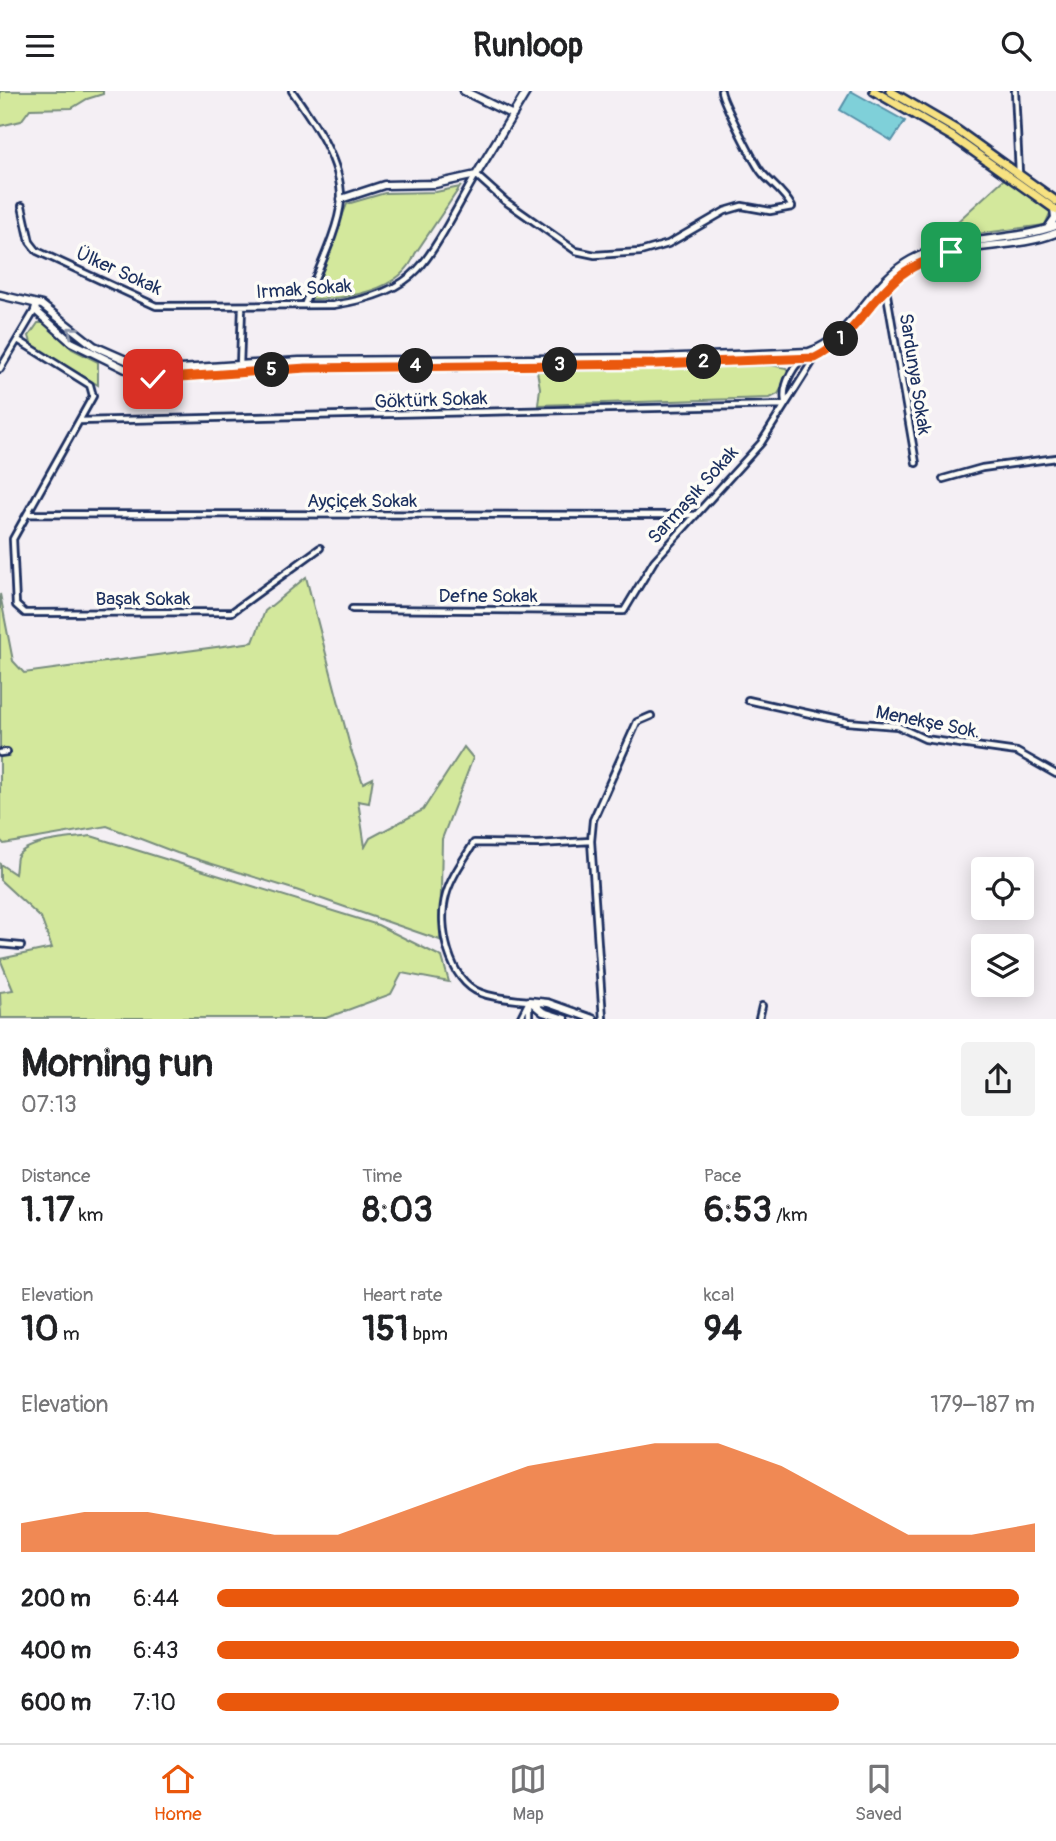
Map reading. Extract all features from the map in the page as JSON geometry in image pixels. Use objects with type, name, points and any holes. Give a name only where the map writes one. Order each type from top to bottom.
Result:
[{"type":"main road","points":[[874,91],[953,137],[1015,184],[1055,206]]},
{"type":"main road","points":[[890,91],[957,130],[1019,175],[1055,206]]},
{"type":"street","points":[[292,91],[317,127],[341,199],[338,217],[305,303]]},
{"type":"street","points":[[464,91],[513,115]]},
{"type":"street","points":[[341,199],[384,185],[435,184],[476,175],[527,91]]},
{"type":"street","points":[[476,175],[505,201],[576,251],[595,255],[640,252],[668,244],[725,211],[742,206],[770,211],[792,208],[786,195],[762,173],[728,111],[721,91]]},
{"type":"street","points":[[1015,91],[1019,175],[1015,184]]},
{"type":"street","name":"Irmak Sokak","points":[[242,307],[305,303],[333,305],[357,301],[397,286],[418,269],[476,175]]},
{"type":"street","name":"Ülker Sokak","points":[[22,206],[30,242],[37,251],[156,306],[242,307]]},
{"type":"street","points":[[1046,229],[1054,221],[1055,206]]},
{"type":"street","name":"Sarmaşık Sokak","points":[[624,611],[654,561],[761,443],[803,376],[813,354],[841,333],[909,261],[952,248],[1056,226]]},
{"type":"street","name":"Sarmaşık Sokak","points":[[952,248],[1055,234]]},
{"type":"street","name":"Sarmaşık Sokak","points":[[813,354],[826,353],[887,289],[896,275]]},
{"type":"street","name":"Sardunya Sokak","points":[[887,289],[916,463]]},
{"type":"street","points":[[0,295],[36,308]]},
{"type":"street","points":[[0,369],[36,308],[42,305],[94,347],[151,371],[801,358],[813,354]]},
{"type":"street","points":[[240,369],[242,307]]},
{"type":"street","points":[[18,340],[90,385],[93,396],[27,514]]},
{"type":"street","points":[[788,357],[813,354]]},
{"type":"street","points":[[788,357],[794,364],[794,370]]},
{"type":"street","points":[[801,358],[803,376]]},
{"type":"street","name":"Sarmaşık Sokak","points":[[784,403],[783,390],[801,358]]},
{"type":"street","points":[[240,369],[350,360],[504,362]]},
{"type":"street","name":"Göktürk Sokak","points":[[79,421],[784,403]]},
{"type":"street","points":[[943,479],[982,468],[1056,458]]},
{"type":"street","name":"Ayçiçek Sokak","points":[[27,514],[696,515]]},
{"type":"street","name":"Başak Sokak","points":[[27,514],[13,539],[16,605],[25,614],[232,612],[320,548]]},
{"type":"street","name":"Defne Sokak","points":[[352,610],[624,611]]},
{"type":"street","name":"Menekşe Sok.","points":[[748,700],[847,722],[897,726],[925,739],[1017,752],[1056,774]]},
{"type":"street","points":[[603,1019],[591,841],[593,820],[637,722],[651,716]]},
{"type":"street","points":[[591,841],[474,843],[446,893],[443,909],[447,947],[464,984],[482,994],[548,1003],[593,1019]]},
{"type":"street","points":[[1,943],[20,946]]},
{"type":"street","points":[[520,1019],[529,1001]]},
{"type":"street","points":[[529,1001],[529,1019]]},
{"type":"street","points":[[529,1001],[543,1012],[565,1019]]},
{"type":"street","points":[[759,1019],[762,1006]]},
{"type":"green space","points":[[0,91],[103,91],[103,94],[72,108],[30,109],[21,121],[0,126]]},
{"type":"green space","points":[[1004,179],[1051,211],[1045,225],[969,235],[957,222]]},
{"type":"green space","points":[[460,187],[408,267],[398,277],[385,285],[355,295],[310,299],[347,204],[385,193],[436,192]]},
{"type":"green space","points":[[38,323],[46,323],[72,349],[98,362],[98,385],[32,346],[29,336]]},
{"type":"green space","points":[[771,365],[786,368],[790,374],[778,394],[770,398],[538,405],[540,388],[537,371]]},
{"type":"green space","points":[[306,577],[351,750],[363,783],[373,778],[369,803],[358,801],[365,847],[370,838],[423,810],[464,747],[473,758],[442,839],[440,940],[296,890],[177,853],[107,826],[4,844],[0,840],[0,594],[13,661],[24,673],[253,642],[265,611]]},
{"type":"green space","points":[[91,836],[378,925],[442,957],[449,982],[402,973],[391,994],[326,1018],[1,1018],[0,992],[13,990],[0,959],[52,948],[41,918],[0,880],[0,864],[15,874],[17,857],[30,847],[51,841]]},
{"type":"water","points":[[851,91],[905,121],[892,141],[840,110]]},
{"type":"route","points":[[153,379],[306,368],[655,364],[815,358],[826,353],[890,285],[914,265],[951,252]]}]
